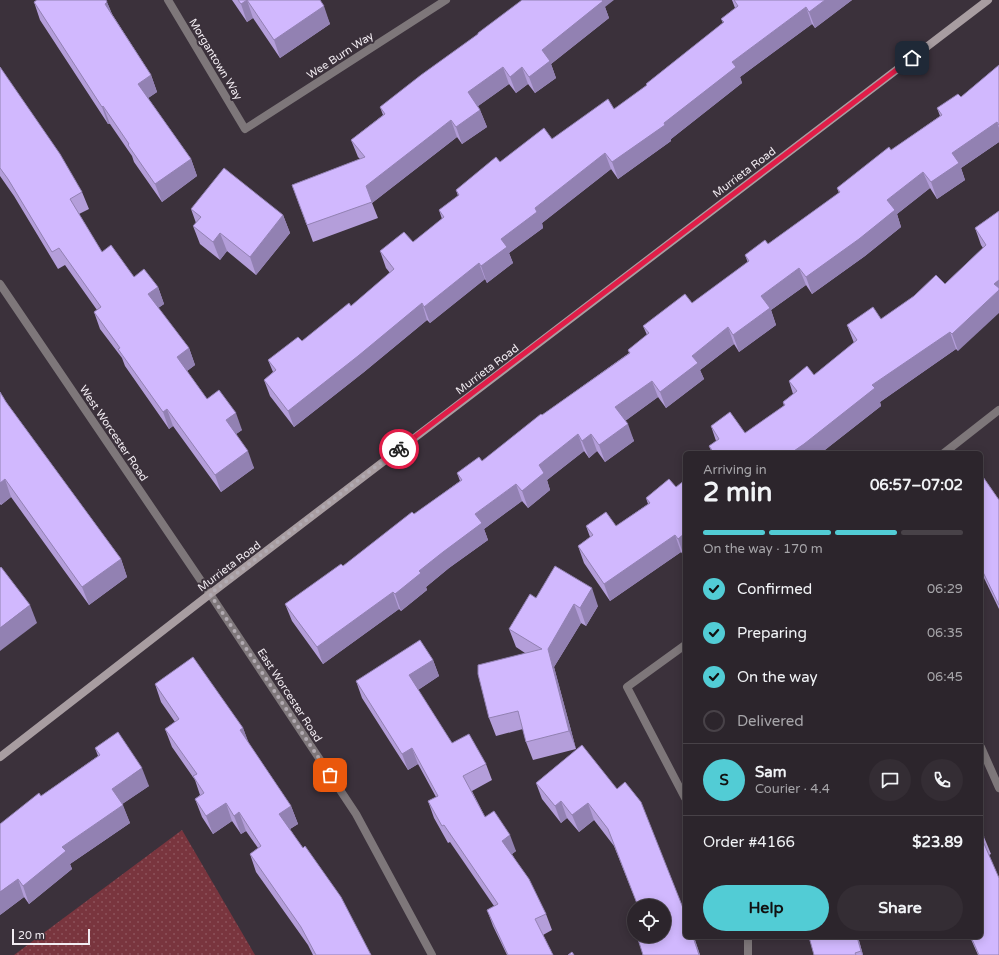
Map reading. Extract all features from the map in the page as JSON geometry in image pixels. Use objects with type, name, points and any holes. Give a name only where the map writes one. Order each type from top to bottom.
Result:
[{"type":"main road","name":"Murrieta Road","points":[[0,757],[210,594],[988,0]]},
{"type":"street","name":"Morgantown Way","points":[[168,0],[245,129]]},
{"type":"street","name":"Wee Burn Way","points":[[245,129],[446,0]]},
{"type":"street","name":"West Worcester Road","points":[[0,284],[210,594]]},
{"type":"street","points":[[947,451],[999,410]]},
{"type":"street","name":"East Worcester Road","points":[[210,594],[356,814],[432,955]]},
{"type":"street","points":[[683,646],[627,687],[683,794]]},
{"type":"street","points":[[983,752],[999,788]]},
{"type":"street","points":[[748,939],[748,955]]},
{"type":"shaded area","points":[[182,830],[255,955],[14,955]]},
{"type":"building","points":[[37,0],[106,0],[107,2],[105,4],[151,75],[138,84],[191,159],[155,184],[103,106],[102,107],[34,2]]},
{"type":"building","points":[[238,0],[247,0],[241,4]]},
{"type":"building","points":[[247,0],[320,0],[324,6],[274,40]]},
{"type":"building","points":[[522,0],[603,1],[542,50],[550,61],[529,77],[522,67],[510,77],[503,67],[468,92],[480,110],[456,127],[451,120],[366,186],[372,202],[307,225],[292,185],[365,157],[351,140],[385,114],[380,107]]},
{"type":"building","points":[[734,0],[825,0],[809,12],[806,7],[732,62],[736,67],[664,123],[665,125],[612,162],[605,153],[535,208],[537,212],[501,239],[507,247],[481,266],[479,263],[424,307],[422,303],[288,411],[264,380],[276,370],[268,360],[298,337],[302,341],[349,303],[351,306],[394,269],[380,251],[404,232],[413,242],[444,217],[439,210],[459,195],[456,190],[496,157],[500,162],[544,128],[552,139],[608,99],[614,109],[647,85],[646,84],[724,22],[721,19],[738,6]]},
{"type":"building","points":[[999,65],[999,125],[997,122],[952,153],[959,163],[931,182],[923,172],[887,200],[895,210],[859,239],[806,277],[799,268],[761,296],[770,308],[733,335],[728,327],[692,356],[698,363],[660,392],[652,381],[615,407],[628,424],[599,445],[591,434],[582,441],[578,434],[539,465],[544,473],[522,491],[516,484],[475,514],[482,523],[419,571],[421,573],[395,594],[393,592],[317,647],[285,604],[341,564],[343,566],[412,512],[414,514],[462,480],[457,473],[479,457],[482,461],[541,414],[542,415],[630,353],[628,350],[649,333],[643,326],[685,294],[692,303],[749,261],[745,255],[765,240],[768,244],[840,192],[837,188],[889,147],[891,150],[942,115],[937,108],[958,94],[961,97]]},
{"type":"building","points":[[0,67],[60,154],[82,192],[70,199],[102,252],[111,245],[134,277],[144,269],[158,287],[148,294],[189,348],[177,357],[207,399],[219,390],[236,413],[226,420],[248,451],[215,475],[167,409],[163,412],[118,349],[120,348],[94,312],[101,307],[59,248],[52,252],[0,168]]},
{"type":"building","points":[[224,168],[283,215],[250,257],[220,233],[213,242],[193,226],[201,217],[191,209]]},
{"type":"building","points":[[999,211],[999,280],[994,284],[999,288],[999,290],[952,334],[950,332],[872,385],[875,388],[794,451],[713,451],[709,446],[719,439],[711,426],[730,412],[745,433],[785,405],[783,402],[797,391],[789,381],[807,366],[814,375],[857,340],[847,325],[873,307],[881,319],[914,296],[936,275],[945,284],[986,245],[975,228]]},
{"type":"building","points":[[0,392],[121,559],[82,587],[5,479],[0,483]]},
{"type":"building","points":[[983,477],[999,500],[999,605],[983,572]]},
{"type":"building","points":[[669,479],[676,487],[683,482],[683,535],[678,539],[675,535],[604,584],[578,546],[593,535],[586,526],[606,512],[616,526],[650,503],[646,498]]},
{"type":"building","points":[[555,566],[592,588],[580,608],[574,604],[548,649],[569,731],[526,742],[518,711],[489,718],[478,674],[478,665],[542,649],[509,629],[530,594],[536,598]]},
{"type":"building","points":[[1,567],[30,605],[0,628],[0,568]]},
{"type":"building","points":[[420,640],[433,660],[409,675],[452,743],[469,734],[486,764],[463,776],[485,817],[494,811],[510,835],[502,841],[529,879],[546,914],[535,919],[553,955],[508,955],[487,910],[498,904],[444,825],[442,826],[428,801],[438,796],[412,748],[402,754],[356,681]]},
{"type":"building","points":[[193,657],[243,728],[240,730],[291,806],[279,814],[303,848],[305,846],[341,897],[371,955],[316,955],[301,927],[250,854],[261,846],[239,812],[234,816],[226,803],[206,816],[195,799],[204,793],[193,776],[197,774],[165,729],[179,719],[155,684]]},
{"type":"building","points":[[118,732],[142,768],[112,789],[123,805],[62,847],[66,851],[23,886],[18,879],[0,892],[0,824],[39,793],[41,796],[100,755],[95,748]]},
{"type":"building","points":[[582,745],[617,789],[625,782],[641,802],[683,908],[683,939],[694,939],[699,955],[643,955],[639,943],[671,943],[671,899],[635,899],[608,829],[588,803],[572,815],[561,801],[555,806],[536,783]]},
{"type":"building","points":[[983,841],[999,878],[999,955],[979,955],[972,939],[983,939]]},
{"type":"building","points":[[810,939],[858,939],[861,951],[855,953],[856,955],[814,955]]},
{"type":"way so far","points":[[330,775],[210,594],[399,449]]},
{"type":"route","points":[[399,449],[912,58]]}]
